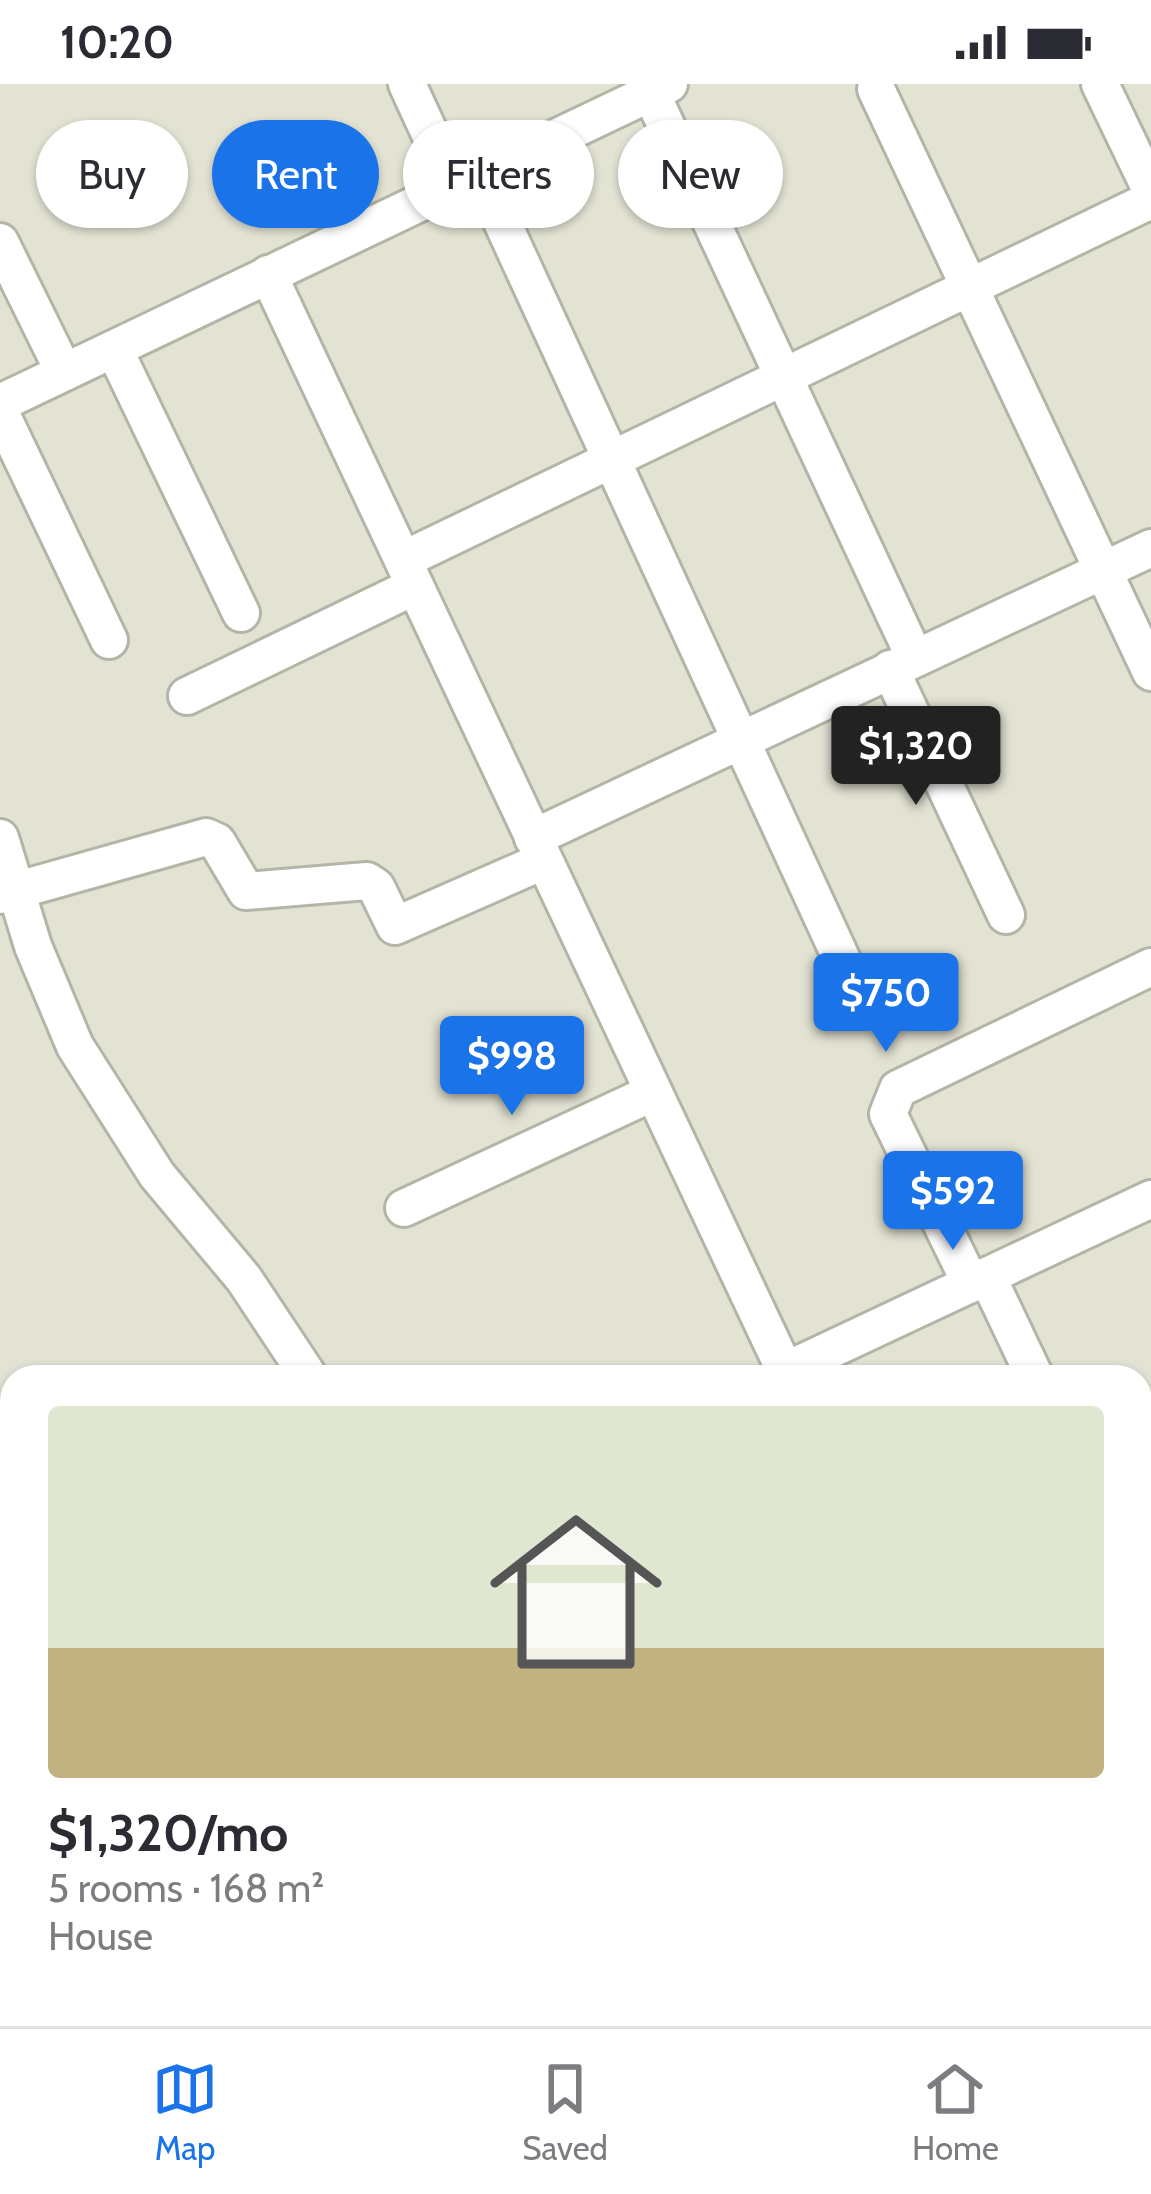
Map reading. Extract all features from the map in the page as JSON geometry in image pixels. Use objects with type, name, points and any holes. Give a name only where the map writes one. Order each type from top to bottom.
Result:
[{"type":"street","points":[[407,84],[430,120]]},
{"type":"street","points":[[1100,84],[1151,190]]},
{"type":"street","points":[[593,120],[660,88],[1006,915]]},
{"type":"street","points":[[876,88],[1151,672]]},
{"type":"street","points":[[187,696],[613,459],[1151,200]]},
{"type":"street","points":[[109,640],[0,407],[403,210]]},
{"type":"street","points":[[492,228],[613,459],[860,999]]},
{"type":"street","points":[[0,242],[64,372]]},
{"type":"street","points":[[268,274],[782,1365]]},
{"type":"street","points":[[114,349],[241,613]]},
{"type":"street","points":[[8,893],[206,837],[217,842],[237,884],[246,891],[367,881],[376,887],[395,926],[742,739],[1151,548]]},
{"type":"street","points":[[0,838],[8,893],[75,1046],[157,1175],[244,1280],[301,1365]]},
{"type":"street","points":[[1028,1365],[888,1114],[891,1098],[898,1089],[1151,967]]},
{"type":"street","points":[[404,1208],[652,1093]]},
{"type":"street","points":[[804,1365],[1151,1199]]}]
